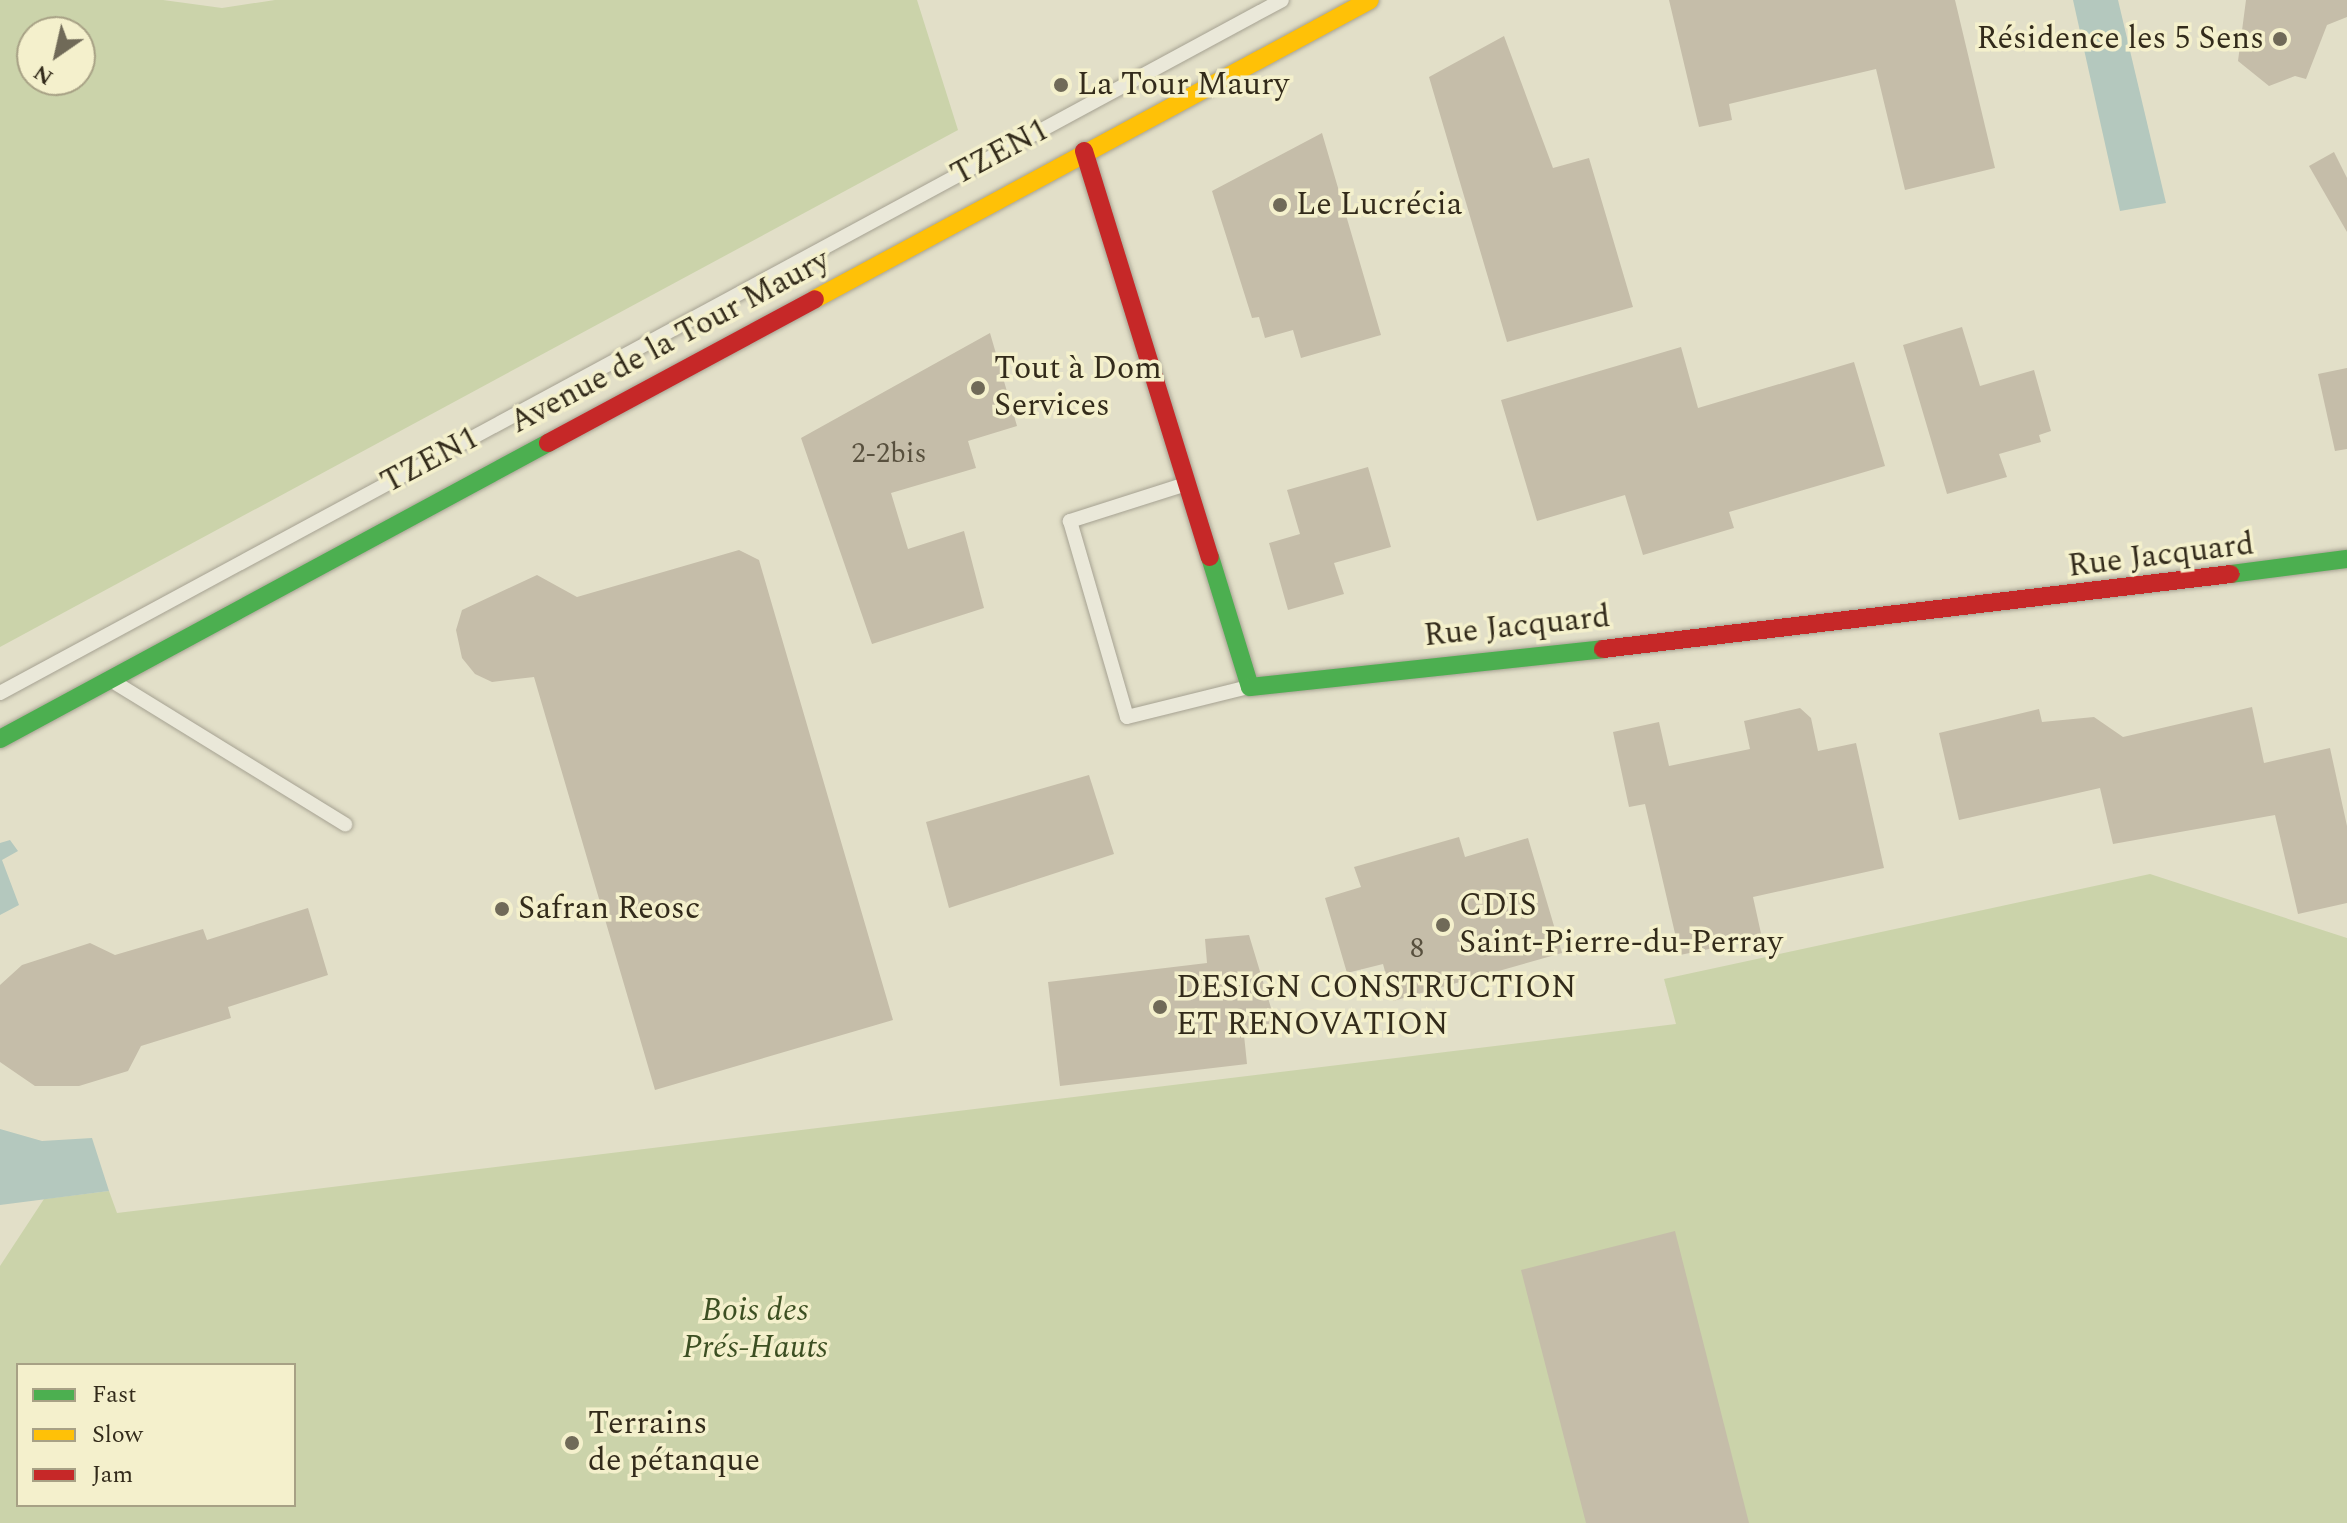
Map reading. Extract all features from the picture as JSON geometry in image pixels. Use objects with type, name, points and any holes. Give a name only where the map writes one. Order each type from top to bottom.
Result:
[{"type":"street","name":"Avenue de la Tour Maury","points":[[0,739],[1084,151],[1370,0]]},
{"type":"street","points":[[1084,151],[1250,687]]},
{"type":"street","name":"Rue Jacquard","points":[[1250,687],[1947,612],[2347,559]]},
{"type":"lane","name":"TZEN1","points":[[0,693],[1282,0]]},
{"type":"lane","points":[[1187,484],[1070,521],[1127,717],[1250,687]]},
{"type":"lane","points":[[110,679],[345,824]]},
{"type":"green space","points":[[0,0],[163,0],[222,8],[275,0],[917,0],[958,130],[0,647]]},
{"type":"green space","name":"Bois des Prés-Hauts","points":[[2150,874],[2347,938],[2347,1523],[0,1523],[0,1266],[44,1199],[109,1191],[117,1213],[1676,1024],[1664,979]]},
{"type":"shaded area","points":[[2073,0],[2118,0],[2166,203],[2120,211]]},
{"type":"shaded area","points":[[10,840],[18,851],[2,860],[19,905],[0,915],[0,843]]},
{"type":"shaded area","points":[[0,1129],[42,1141],[92,1138],[109,1191],[0,1205]]},
{"type":"building","points":[[1669,0],[1955,0],[1995,168],[1905,190],[1876,69],[1729,104],[1732,120],[1699,127]]},
{"type":"building","name":"Résidence les 5 Sens","points":[[2246,0],[2347,0],[2347,17],[2327,25],[2306,79],[2295,76],[2269,86],[2238,61]]},
{"type":"building","points":[[1504,36],[1553,168],[1589,158],[1633,307],[1507,342],[1429,77]]},
{"type":"building","points":[[1322,133],[1381,335],[1301,358],[1293,330],[1265,338],[1259,317],[1252,318],[1212,191]]},
{"type":"building","points":[[2334,152],[2347,178],[2347,232],[2309,166]]},
{"type":"building","points":[[1962,327],[1980,386],[2034,370],[2051,431],[2039,435],[2041,442],[1999,454],[2007,477],[1947,494],[1903,345]]},
{"type":"building","points":[[990,333],[1017,426],[968,441],[976,468],[891,493],[908,549],[964,531],[984,608],[872,644],[801,438]]},
{"type":"building","points":[[1681,347],[1698,408],[1854,362],[1885,466],[1729,512],[1734,528],[1643,555],[1625,495],[1537,521],[1501,400]]},
{"type":"building","points":[[2347,368],[2347,449],[2335,451],[2318,374]]},
{"type":"building","points":[[1368,467],[1391,547],[1334,563],[1344,594],[1288,610],[1269,543],[1300,534],[1287,490]]},
{"type":"building","points":[[739,550],[759,560],[893,1020],[655,1090],[534,677],[492,682],[475,674],[462,658],[456,630],[462,610],[537,575],[577,597]]},
{"type":"building","points":[[2252,707],[2264,763],[2330,748],[2347,826],[2347,903],[2298,914],[2275,815],[2113,844],[2100,788],[1959,820],[1939,733],[2039,709],[2042,722],[2094,717],[2123,737]]},
{"type":"building","points":[[1800,708],[1811,718],[1818,751],[1856,743],[1884,868],[1753,897],[1762,938],[1680,955],[1645,804],[1629,807],[1613,732],[1659,722],[1669,766],[1750,749],[1744,721]]},
{"type":"building","points":[[1089,775],[1114,854],[949,908],[926,822]]},
{"type":"building","name":"CDIS Saint-Pierre-du-Perray","points":[[1459,837],[1465,857],[1528,838],[1562,953],[1393,1001],[1383,964],[1347,973],[1325,898],[1361,887],[1354,867]]},
{"type":"building","points":[[308,908],[328,975],[228,1007],[231,1018],[141,1046],[128,1071],[79,1086],[35,1086],[0,1062],[0,985],[22,965],[90,943],[115,955],[203,929],[207,940]]},
{"type":"building","name":"DESIGN CONSTRUCTION ET RENOVATION","points":[[1249,935],[1278,1031],[1244,1035],[1247,1064],[1060,1086],[1048,982],[1207,963],[1205,939]]},
{"type":"building","points":[[1675,1231],[1749,1523],[1586,1523],[1521,1270]]},
{"type":"traffic: fast","points":[[0,739],[548,443]]},
{"type":"traffic: fast","points":[[1210,557],[1250,687],[1603,649]]},
{"type":"traffic: fast","points":[[2231,574],[2347,559]]},
{"type":"traffic: slow","points":[[815,299],[1370,0]]},
{"type":"traffic: jam","points":[[1084,151],[1210,557]]},
{"type":"traffic: jam","points":[[548,443],[815,299]]},
{"type":"traffic: jam","points":[[1603,649],[2231,574]]},
{"type":"place","name":"Résidence les 5 Sens","points":[[2280,39]]},
{"type":"place","name":"La Tour Maury","points":[[1061,85]]},
{"type":"place","name":"Le Lucrécia","points":[[1280,205]]},
{"type":"place","name":"Tout à Dom Services","points":[[978,388]]},
{"type":"place","name":"Safran Reosc","points":[[502,909]]},
{"type":"place","name":"CDIS Saint-Pierre-du-Perray","points":[[1443,925]]},
{"type":"place","name":"DESIGN CONSTRUCTION ET RENOVATION","points":[[1160,1007]]},
{"type":"place","name":"Terrains de pétanque","points":[[572,1443]]}]
